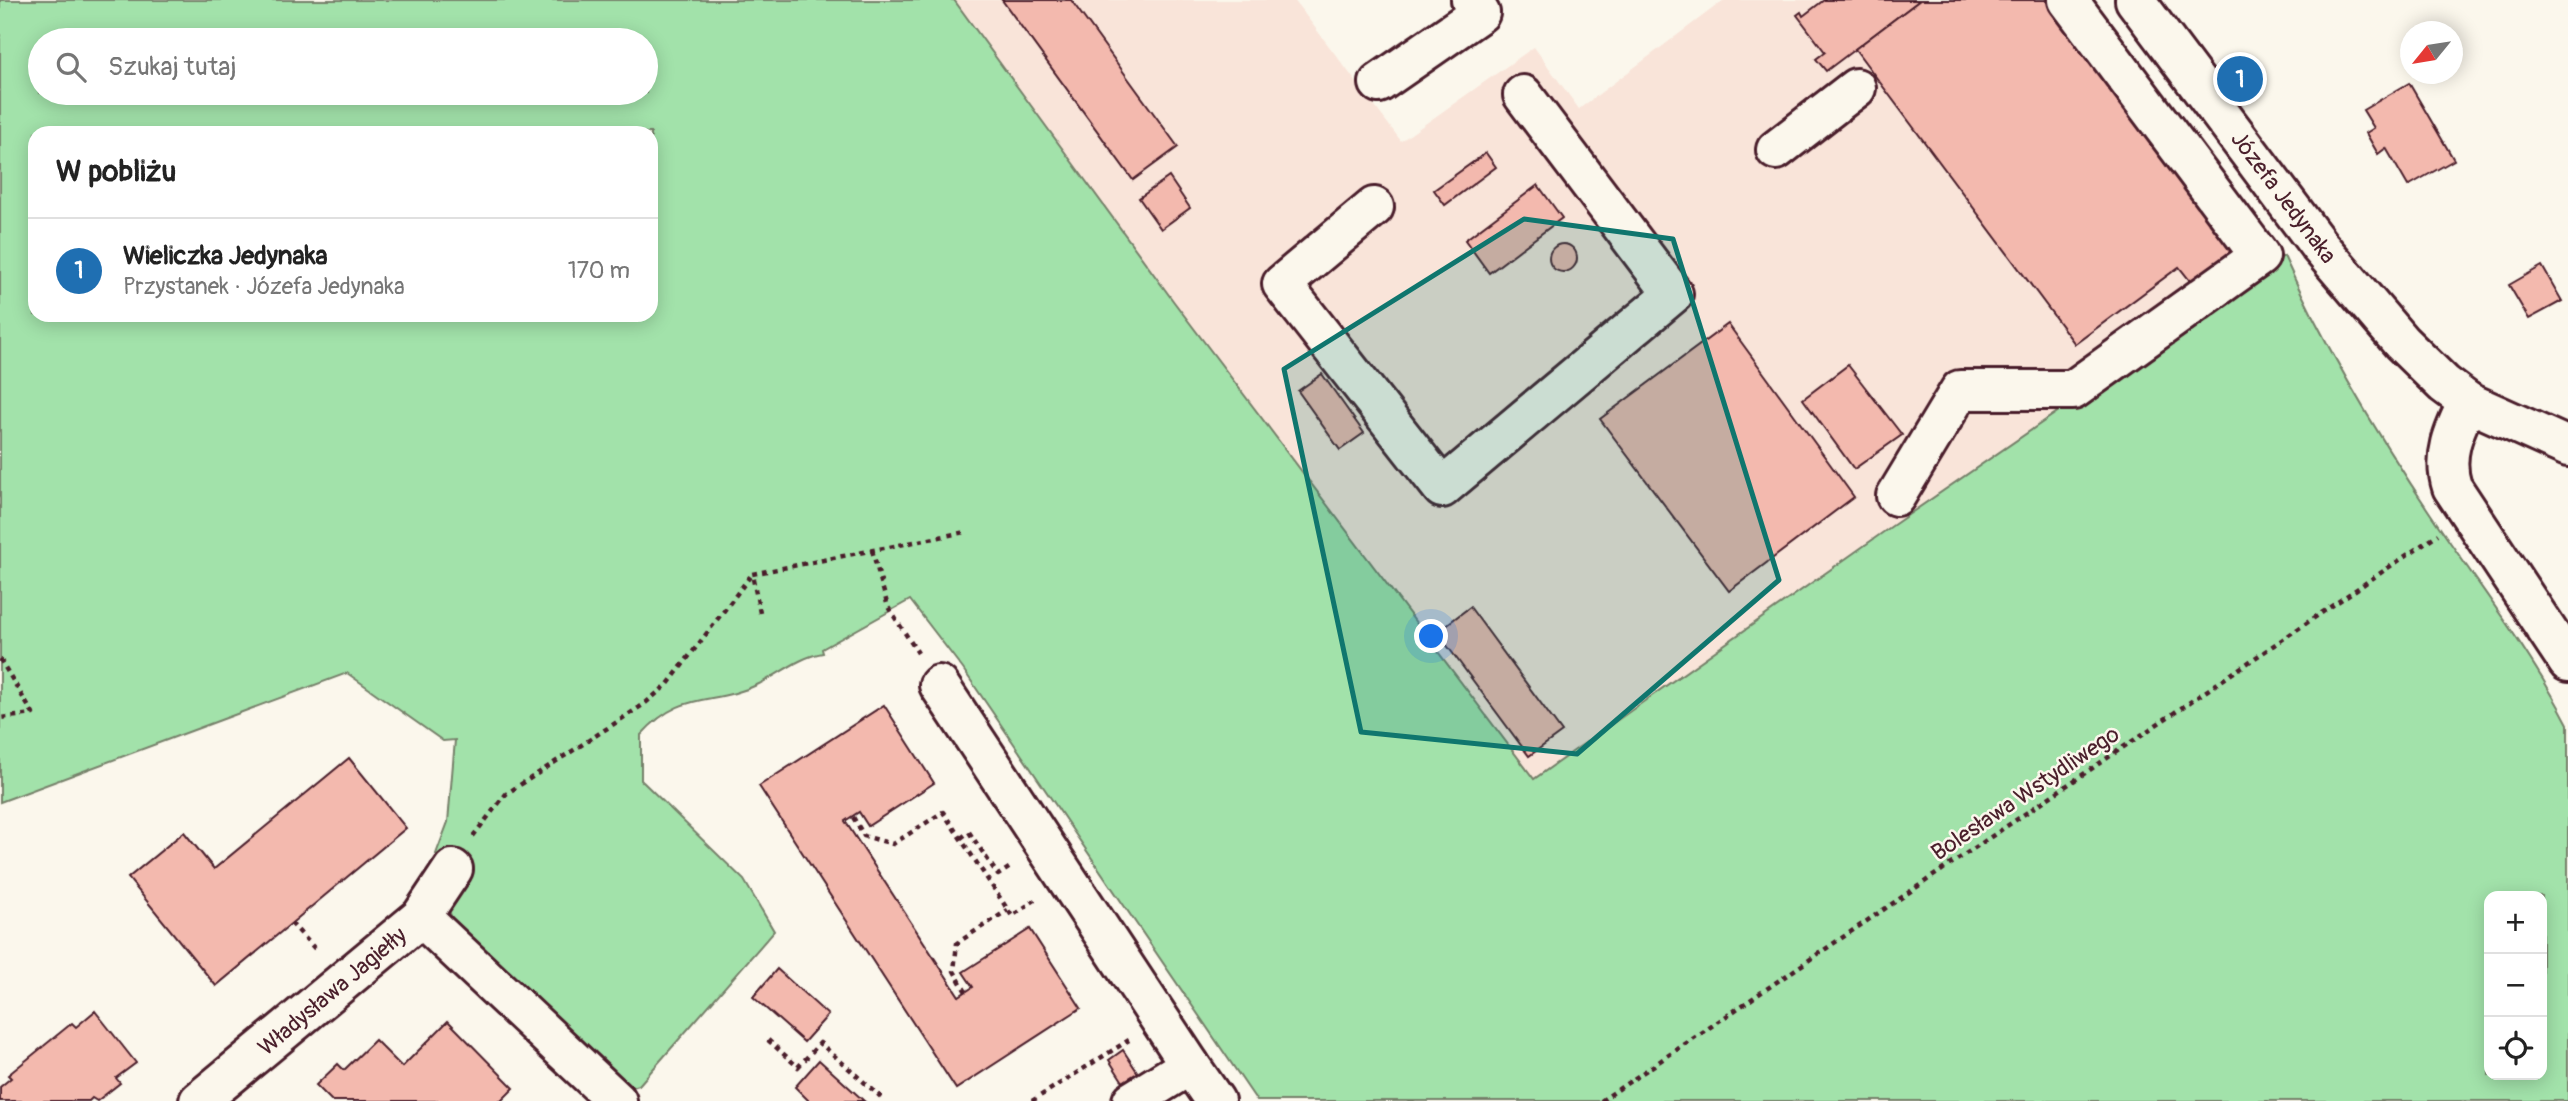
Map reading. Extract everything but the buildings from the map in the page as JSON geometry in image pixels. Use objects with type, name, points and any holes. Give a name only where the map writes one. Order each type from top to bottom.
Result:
[{"type":"street","points":[[1379,83],[1480,13],[1471,0]]},
{"type":"street","points":[[1896,496],[1960,390],[2073,390],[2260,256],[2068,0]]},
{"type":"street","name":"Józefa Jedynaka","points":[[2135,0],[2320,247],[2401,342],[2456,393]]},
{"type":"street","points":[[1776,150],[1856,88]]},
{"type":"street","points":[[1374,207],[1282,284],[1442,488],[1673,295],[1523,95]]},
{"type":"street","points":[[2568,447],[2456,393],[2446,468],[2467,512],[2568,662]]},
{"type":"street","points":[[939,685],[1160,1084],[1215,1101]]},
{"type":"street","name":"Władysława Jagiełły","points":[[199,1101],[421,917],[453,869]]},
{"type":"street","points":[[421,917],[617,1101]]},
{"type":"path","name":"Bolesława Wstydliwego","points":[[1601,1101],[2467,512]]},
{"type":"path","points":[[453,869],[462,850],[506,794],[643,705],[668,684],[752,574],[965,532]]},
{"type":"path","points":[[872,550],[888,607],[939,685]]},
{"type":"path","points":[[752,574],[760,613]]},
{"type":"path","points":[[0,659],[33,714],[0,718]]},
{"type":"path","points":[[852,817],[864,836],[893,844],[943,812],[1012,916],[1038,898],[1045,909]]},
{"type":"path","points":[[961,838],[969,832],[996,872]]},
{"type":"path","points":[[966,992],[954,971],[957,943],[1008,910]]},
{"type":"path","points":[[1122,1029],[1160,1084]]},
{"type":"path","points":[[768,1040],[798,1067],[820,1043],[883,1098],[880,1101]]},
{"type":"path","points":[[1032,1101],[1129,1040]]},
{"type":"highlighted area","points":[[1524,219],[1673,239],[1779,580],[1577,754],[1361,732],[1284,369]]},
{"type":"shaded area","points":[[954,0],[1294,0],[1401,141],[1534,47],[1579,109],[1724,0],[2090,0],[2284,256],[1892,526],[1534,779],[1174,302]]},
{"type":"green space","points":[[0,0],[954,0],[1174,302],[1534,779],[1892,526],[2284,256],[2335,358],[2373,424],[2434,519],[2521,645],[2568,724],[2568,1101],[1257,1101],[963,669],[910,600],[822,649],[823,653],[798,662],[759,684],[671,710],[641,735],[641,780],[744,880],[774,931],[639,1085],[622,1090],[458,933],[449,911],[464,872],[436,854],[448,822],[455,740],[443,741],[347,673],[0,802]]},
{"type":"place","name":"Wieliczka Jedynaka","points":[[2240,79]]}]
